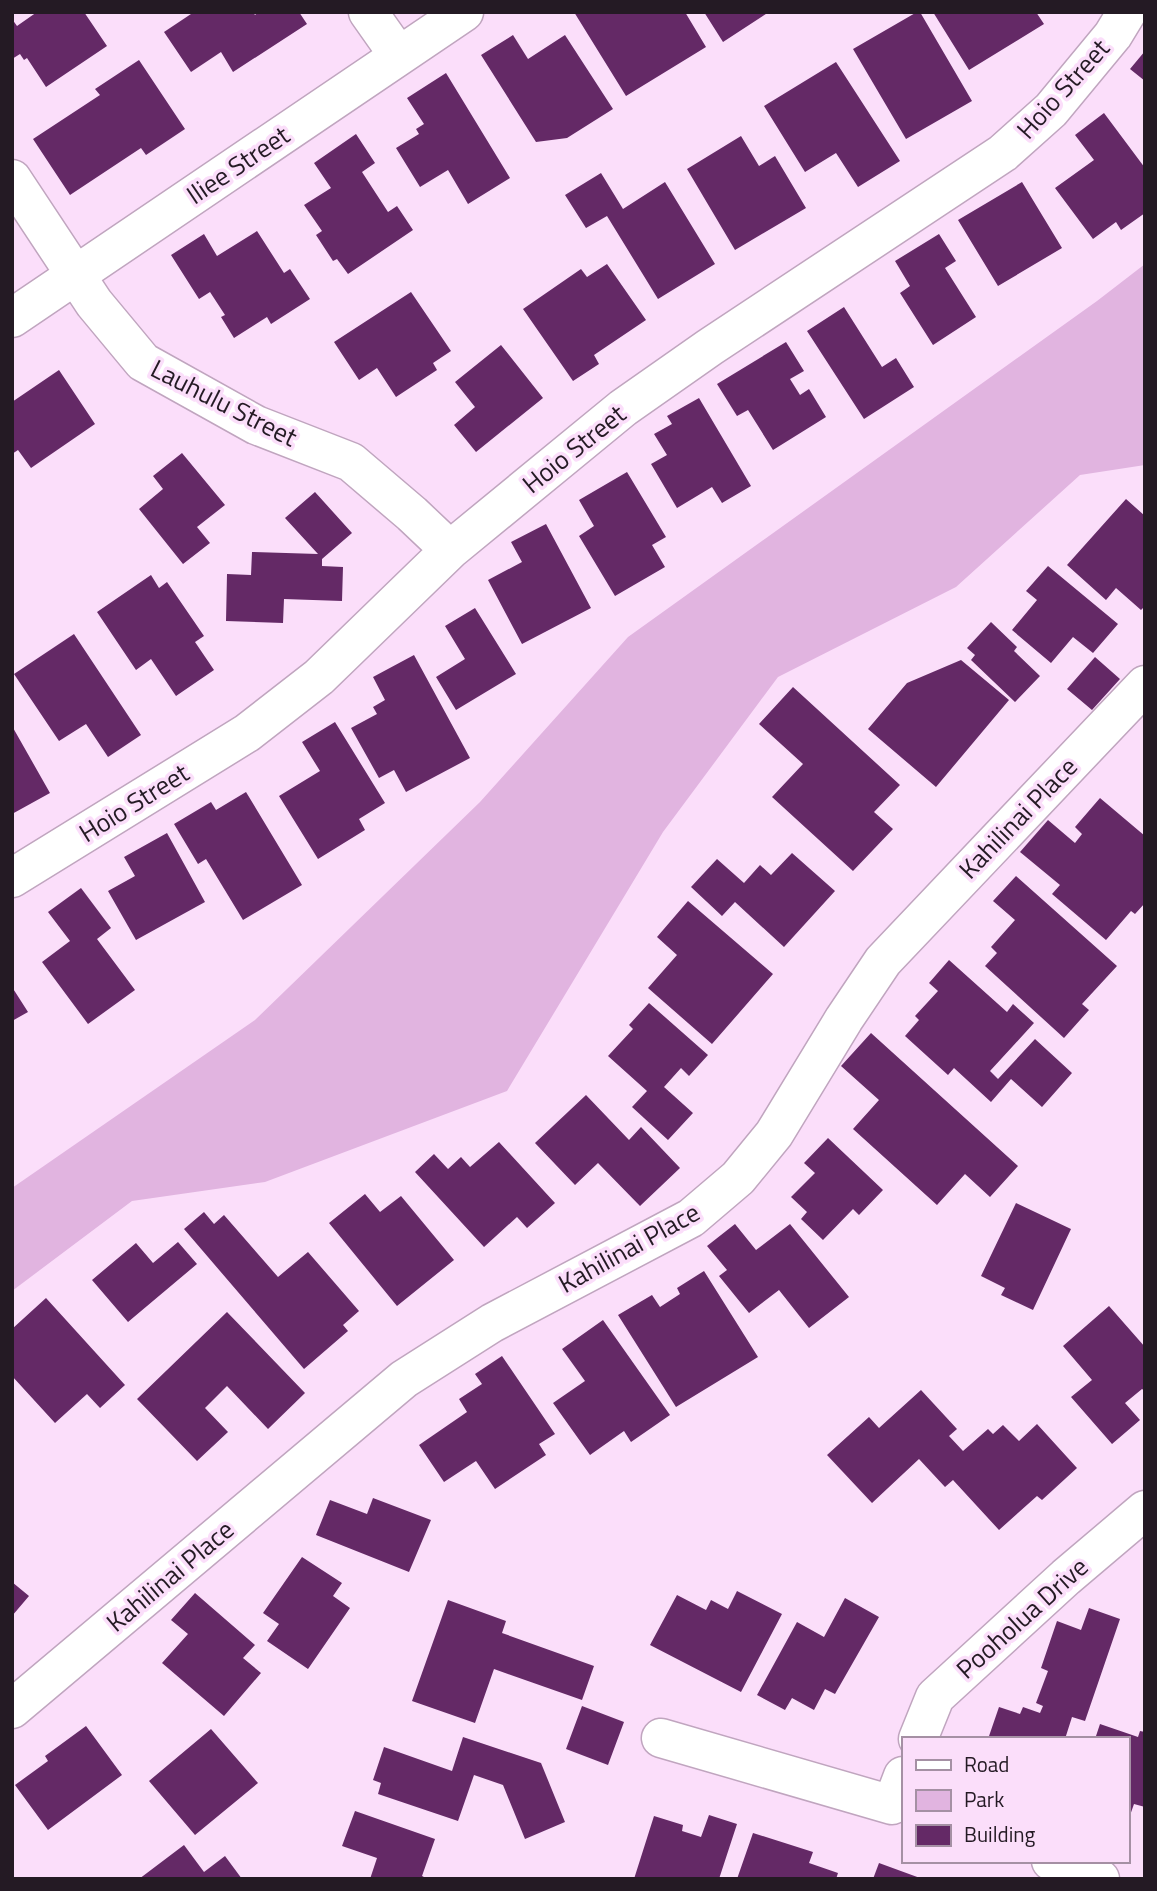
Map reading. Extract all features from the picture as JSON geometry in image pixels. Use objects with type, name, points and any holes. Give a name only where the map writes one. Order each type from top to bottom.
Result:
[{"type":"street","points":[[368,12],[399,56]]},
{"type":"street","name":"Iliee Street","points":[[12,318],[464,12]]},
{"type":"street","name":"Hoio Street","points":[[12,878],[247,733],[319,677],[450,550],[623,408],[721,339],[1003,152],[1051,110],[1113,35],[1127,12]]},
{"type":"street","name":"Lauhulu Street","points":[[12,179],[94,303],[143,362],[256,425],[351,463],[450,550]]},
{"type":"street","name":"Kahilinai Place","points":[[12,1709],[404,1379],[492,1323],[691,1218],[738,1178],[774,1134],[883,961],[1145,685]]},
{"type":"street","name":"Pooholua Drive","points":[[919,1737],[934,1698],[1066,1577],[1145,1510]]},
{"type":"street","points":[[661,1738],[899,1797]]},
{"type":"street","points":[[1056,1863],[1100,1879]]},
{"type":"green space","points":[[1145,264],[1145,465],[1080,475],[956,587],[778,677],[663,832],[507,1091],[265,1182],[132,1201],[12,1291],[12,1188],[255,1020],[480,802],[628,637]]},
{"type":"building","points":[[37,12],[84,12],[107,46],[46,87],[27,58],[24,60],[20,54],[12,59],[12,19],[17,26]]},
{"type":"building","points":[[194,12],[253,12],[255,15],[258,12],[299,12],[307,24],[233,72],[221,52],[191,72],[164,32]]},
{"type":"building","points":[[574,12],[685,12],[706,47],[626,96]]},
{"type":"building","points":[[704,12],[769,12],[723,42]]},
{"type":"building","points":[[920,12],[972,101],[906,139],[853,49]]},
{"type":"building","points":[[933,12],[1036,12],[1044,24],[969,70]]},
{"type":"building","points":[[513,35],[528,59],[565,35],[613,109],[567,138],[536,142],[481,55]]},
{"type":"building","points":[[1145,51],[1145,81],[1130,69]]},
{"type":"building","points":[[139,60],[185,129],[146,155],[141,148],[70,195],[33,139],[100,95],[95,89]]},
{"type":"building","points":[[836,62],[900,161],[858,187],[836,153],[805,172],[764,106]]},
{"type":"building","points":[[446,73],[510,178],[468,204],[448,170],[420,187],[396,148],[419,134],[416,129],[424,124],[407,98]]},
{"type":"building","points":[[1104,113],[1145,168],[1145,213],[1121,230],[1116,222],[1093,239],[1055,188],[1094,160],[1075,135]]},
{"type":"building","points":[[356,134],[375,163],[362,172],[388,212],[397,206],[413,230],[348,274],[337,259],[333,261],[316,235],[322,231],[304,205],[331,188],[314,163]]},
{"type":"building","points":[[741,136],[759,166],[775,156],[806,208],[735,250],[687,169]]},
{"type":"building","points":[[601,173],[623,209],[665,182],[715,264],[658,299],[607,216],[586,228],[565,195]]},
{"type":"building","points":[[1022,182],[1062,248],[998,286],[958,220]]},
{"type":"building","points":[[257,231],[284,273],[290,269],[310,299],[271,324],[267,317],[234,338],[221,317],[225,315],[210,292],[199,299],[171,255],[204,234],[217,256]]},
{"type":"building","points":[[939,234],[956,261],[945,268],[976,317],[933,345],[900,293],[910,286],[895,261]]},
{"type":"building","points":[[607,264],[646,320],[594,355],[599,364],[573,381],[523,309],[581,269],[587,277]]},
{"type":"building","points":[[411,292],[451,351],[433,363],[437,370],[396,397],[377,368],[359,380],[334,342]]},
{"type":"building","points":[[844,307],[882,367],[896,358],[914,387],[864,419],[807,331]]},
{"type":"building","points":[[786,342],[804,371],[790,379],[800,395],[809,389],[826,417],[773,450],[748,410],[737,416],[717,384]]},
{"type":"building","points":[[501,345],[543,398],[476,452],[454,425],[475,407],[455,382]]},
{"type":"building","points":[[59,370],[95,424],[31,468],[18,450],[12,454],[12,402]]},
{"type":"building","points":[[699,398],[751,486],[722,503],[712,487],[677,508],[651,464],[667,455],[654,434],[672,424],[667,416]]},
{"type":"building","points":[[182,453],[225,505],[197,527],[210,543],[183,564],[139,509],[163,489],[153,476]]},
{"type":"building","points":[[627,472],[666,537],[652,545],[665,567],[615,596],[579,536],[594,526],[579,500]]},
{"type":"building","points":[[315,492],[352,533],[322,559],[322,566],[343,567],[342,601],[284,599],[283,623],[226,621],[227,574],[251,575],[252,552],[318,554],[285,518]]},
{"type":"building","points":[[1126,499],[1145,516],[1145,606],[1141,610],[1116,588],[1106,600],[1067,565]]},
{"type":"building","points":[[546,524],[591,608],[522,644],[488,580],[522,562],[511,542]]},
{"type":"building","points":[[1048,566],[1118,624],[1093,653],[1073,637],[1051,663],[1012,630],[1037,600],[1026,591]]},
{"type":"building","points":[[151,575],[159,588],[167,582],[204,636],[195,642],[214,670],[176,696],[151,659],[136,670],[97,612]]},
{"type":"building","points":[[475,608],[516,674],[456,710],[436,677],[465,659],[445,626]]},
{"type":"building","points":[[991,622],[1017,647],[1014,651],[1040,676],[1015,702],[971,660],[975,655],[967,648]]},
{"type":"building","points":[[74,634],[141,735],[108,757],[86,724],[59,741],[14,674]]},
{"type":"building","points":[[414,655],[470,758],[406,792],[394,770],[379,778],[351,728],[377,714],[373,707],[385,700],[373,677]]},
{"type":"building","points":[[1095,657],[1120,679],[1092,710],[1067,689]]},
{"type":"building","points":[[961,660],[1009,700],[936,787],[868,729],[907,683]]},
{"type":"building","points":[[793,687],[900,785],[874,812],[893,829],[853,871],[772,797],[803,764],[759,724]]},
{"type":"building","points":[[335,722],[385,803],[359,819],[365,830],[318,859],[279,796],[320,771],[302,742]]},
{"type":"building","points":[[12,726],[50,793],[12,814]]},
{"type":"building","points":[[246,792],[302,885],[243,920],[206,859],[198,864],[174,824],[211,802],[216,810]]},
{"type":"building","points":[[1100,798],[1145,836],[1145,903],[1135,914],[1131,911],[1106,940],[1052,894],[1060,885],[1020,852],[1048,820],[1075,843],[1082,834],[1075,827]]},
{"type":"building","points":[[167,833],[205,902],[136,940],[108,891],[135,876],[124,857]]},
{"type":"building","points":[[792,853],[835,891],[784,947],[735,902],[722,916],[691,887],[717,859],[744,883],[760,865],[771,875]]},
{"type":"building","points":[[1016,876],[1117,966],[1082,1004],[1089,1010],[1064,1038],[985,966],[997,953],[991,947],[1015,920],[993,901]]},
{"type":"building","points":[[81,888],[111,928],[97,939],[135,990],[88,1024],[42,962],[70,941],[48,912]]},
{"type":"building","points":[[688,901],[773,974],[712,1044],[648,988],[677,955],[657,937]]},
{"type":"building","points":[[949,960],[1007,1012],[1013,1004],[1034,1023],[990,1071],[998,1079],[1035,1039],[1072,1073],[1042,1107],[1011,1079],[991,1102],[954,1068],[948,1075],[905,1036],[919,1020],[915,1016],[938,991],[929,983]]},
{"type":"building","points":[[12,987],[28,1012],[12,1021]]},
{"type":"building","points":[[649,1003],[708,1055],[689,1076],[681,1068],[664,1087],[693,1113],[668,1140],[632,1107],[647,1091],[608,1056],[633,1029],[629,1025]]},
{"type":"building","points":[[871,1033],[1018,1166],[990,1197],[965,1174],[937,1205],[853,1129],[879,1100],[841,1066]]},
{"type":"building","points":[[586,1095],[629,1140],[641,1127],[680,1168],[640,1206],[598,1163],[575,1185],[535,1143]]},
{"type":"building","points":[[828,1138],[883,1190],[859,1215],[853,1209],[823,1240],[801,1219],[807,1212],[791,1197],[815,1173],[804,1163]]},
{"type":"building","points":[[499,1142],[555,1203],[527,1228],[517,1217],[484,1247],[415,1172],[434,1154],[448,1169],[461,1157],[470,1167]]},
{"type":"building","points":[[365,1194],[380,1212],[401,1196],[454,1260],[397,1306],[329,1223]]},
{"type":"building","points":[[1016,1203],[1071,1229],[1033,1310],[1001,1295],[1005,1288],[981,1276]]},
{"type":"building","points":[[204,1212],[214,1224],[224,1215],[278,1277],[308,1252],[359,1311],[343,1325],[348,1331],[304,1369],[184,1229]]},
{"type":"building","points":[[735,1224],[756,1250],[790,1224],[849,1297],[809,1328],[779,1290],[749,1313],[719,1276],[727,1270],[707,1246]]},
{"type":"building","points":[[178,1242],[197,1264],[128,1322],[92,1280],[136,1243],[153,1263]]},
{"type":"building","points":[[704,1271],[758,1357],[676,1407],[618,1315],[652,1295],[660,1307],[680,1294],[677,1288]]},
{"type":"building","points":[[46,1298],[125,1385],[100,1408],[87,1394],[55,1423],[12,1376],[12,1329]]},
{"type":"building","points":[[1109,1306],[1145,1347],[1145,1391],[1142,1389],[1125,1403],[1140,1420],[1112,1444],[1071,1397],[1092,1380],[1063,1346]]},
{"type":"building","points":[[227,1312],[305,1393],[268,1429],[227,1386],[205,1408],[228,1432],[197,1461],[137,1399]]},
{"type":"building","points":[[603,1320],[670,1415],[631,1442],[624,1431],[590,1455],[553,1403],[585,1381],[562,1349]]},
{"type":"building","points":[[502,1356],[555,1434],[539,1444],[546,1455],[495,1489],[476,1461],[444,1482],[419,1445],[467,1412],[459,1399],[482,1384],[475,1374]]},
{"type":"building","points":[[921,1390],[957,1429],[949,1436],[963,1451],[988,1429],[993,1434],[1003,1425],[1019,1441],[1037,1424],[1077,1468],[1042,1500],[1037,1496],[999,1530],[953,1480],[945,1487],[919,1459],[872,1503],[827,1455],[869,1417],[879,1428]]},
{"type":"building","points":[[373,1498],[431,1520],[409,1572],[316,1535],[330,1500],[367,1514]]},
{"type":"building","points":[[302,1557],[342,1583],[333,1596],[350,1608],[308,1669],[267,1641],[279,1624],[263,1613]]},
{"type":"building","points":[[12,1582],[29,1596],[12,1616]]},
{"type":"building","points":[[737,1591],[782,1614],[741,1692],[650,1645],[677,1595],[706,1610],[711,1600],[728,1609]]},
{"type":"building","points":[[195,1593],[255,1645],[243,1658],[261,1673],[224,1716],[162,1663],[188,1634],[171,1620]]},
{"type":"building","points":[[845,1598],[879,1617],[835,1694],[825,1689],[814,1710],[792,1698],[785,1710],[757,1695],[797,1622],[824,1637]]},
{"type":"building","points":[[448,1600],[506,1621],[502,1633],[594,1666],[582,1700],[494,1669],[475,1723],[412,1701]]},
{"type":"building","points":[[1089,1608],[1120,1619],[1085,1721],[1072,1717],[1066,1737],[989,1737],[999,1707],[1020,1714],[1023,1707],[1040,1713],[1043,1706],[1036,1703],[1048,1671],[1041,1668],[1057,1621],[1081,1630]]},
{"type":"building","points":[[582,1706],[624,1722],[608,1765],[566,1749]]},
{"type":"building","points":[[1100,1724],[1138,1737],[1140,1731],[1145,1732],[1145,1807],[1134,1804],[1129,1818],[1129,1737],[1096,1737]]},
{"type":"building","points":[[86,1726],[122,1775],[48,1830],[15,1785],[48,1761],[45,1756]]},
{"type":"building","points":[[211,1729],[258,1783],[195,1835],[149,1781]]},
{"type":"building","points":[[463,1737],[541,1763],[565,1822],[525,1839],[503,1785],[474,1775],[458,1821],[378,1794],[381,1783],[373,1780],[384,1747],[452,1771]]},
{"type":"building","points":[[355,1811],[435,1839],[422,1876],[428,1879],[370,1879],[377,1858],[342,1846]]},
{"type":"building","points":[[709,1815],[737,1824],[719,1879],[634,1879],[654,1816],[683,1825],[682,1831],[701,1837]]},
{"type":"building","points":[[753,1833],[813,1852],[809,1863],[838,1873],[836,1879],[737,1879]]},
{"type":"building","points":[[184,1845],[204,1872],[225,1856],[242,1879],[139,1879]]},
{"type":"building","points":[[879,1863],[920,1878],[920,1879],[873,1879]]}]
